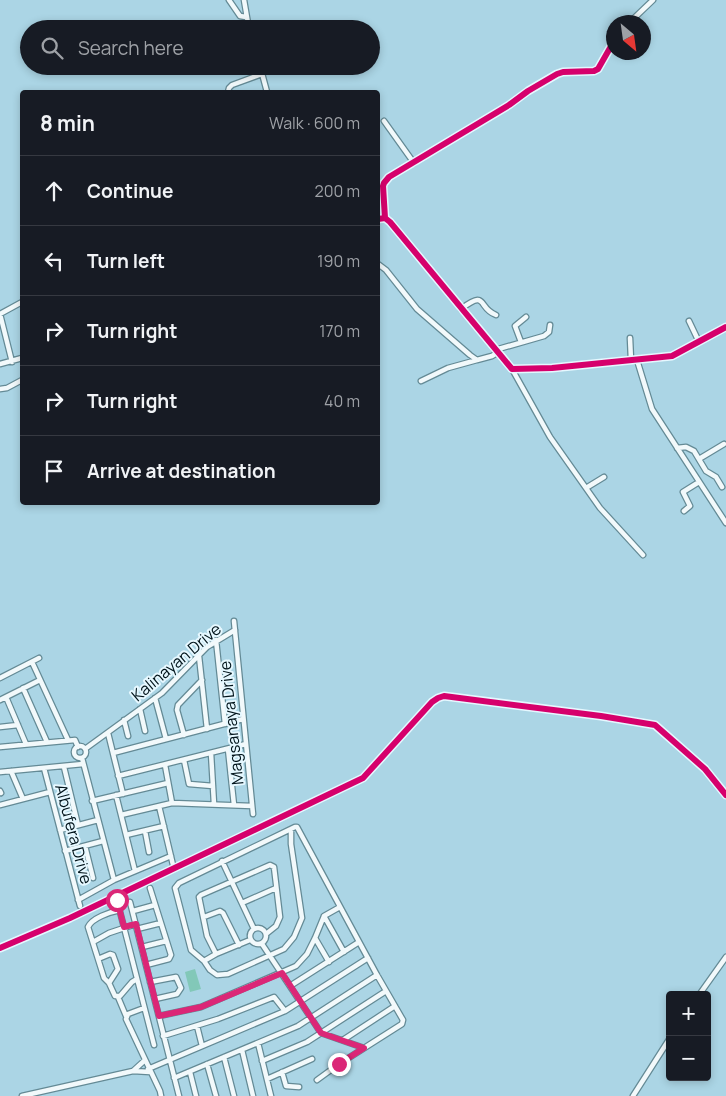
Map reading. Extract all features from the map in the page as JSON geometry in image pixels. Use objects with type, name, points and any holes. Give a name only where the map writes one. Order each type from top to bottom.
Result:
[{"type":"street","points":[[228,0],[240,16],[246,17]]},
{"type":"street","points":[[244,0],[247,20]]},
{"type":"street","points":[[637,15],[653,0]]},
{"type":"street","points":[[384,218],[384,182],[389,177],[509,106],[528,91],[557,74],[563,72],[594,72],[598,69],[606,55]]},
{"type":"street","points":[[228,90],[232,86],[260,75]]},
{"type":"street","points":[[262,75],[266,90]]},
{"type":"street","points":[[384,121],[414,163]]},
{"type":"street","points":[[380,219],[384,218],[390,222],[512,370],[550,437],[600,508],[644,555]]},
{"type":"street","points":[[380,266],[386,270],[424,316],[477,360]]},
{"type":"street","points":[[461,309],[474,300],[480,300],[489,312],[496,315]]},
{"type":"street","points":[[12,362],[0,314],[20,303]]},
{"type":"street","points":[[521,342],[515,326],[526,317]]},
{"type":"street","points":[[689,320],[699,342]]},
{"type":"street","points":[[421,381],[448,368],[492,356],[496,351],[548,334],[550,325]]},
{"type":"street","points":[[512,370],[672,356],[724,328],[726,335]]},
{"type":"street","points":[[630,338],[631,360]]},
{"type":"street","points":[[0,364],[20,359]]},
{"type":"street","points":[[637,360],[650,407],[726,523]]},
{"type":"street","points":[[0,389],[7,388],[20,381]]},
{"type":"street","points":[[699,459],[724,444]]},
{"type":"street","points":[[677,448],[691,448],[706,471],[716,477],[722,487]]},
{"type":"street","points":[[586,488],[604,477]]},
{"type":"street","points":[[684,511],[690,506],[683,492],[699,482]]},
{"type":"street","name":"Magsanaya Drive","points":[[234,621],[253,814]]},
{"type":"street","name":"Kalinayan Drive","points":[[85,749],[171,685],[216,640],[235,630]]},
{"type":"street","points":[[216,640],[225,724]]},
{"type":"street","points":[[199,656],[207,729]]},
{"type":"street","points":[[0,678],[39,658]]},
{"type":"street","points":[[32,662],[68,740]]},
{"type":"street","points":[[0,700],[40,680]]},
{"type":"street","points":[[184,735],[177,710],[178,705],[202,680]]},
{"type":"street","points":[[23,688],[47,742]]},
{"type":"street","points":[[0,948],[70,918],[363,778],[432,702],[444,696],[655,725],[705,769],[726,795]]},
{"type":"street","points":[[6,697],[26,744]]},
{"type":"street","points":[[155,698],[166,739]]},
{"type":"street","points":[[140,708],[145,731]]},
{"type":"street","points":[[124,720],[128,736]]},
{"type":"street","points":[[113,753],[243,720]]},
{"type":"street","points":[[0,727],[18,725]]},
{"type":"street","points":[[108,733],[123,794]]},
{"type":"street","points":[[0,747],[75,740],[78,747]]},
{"type":"street","points":[[118,776],[246,744]]},
{"type":"street","points":[[78,747],[85,749],[86,755],[82,758]]},
{"type":"street","points":[[78,747],[74,753],[78,758],[82,758]]},
{"type":"street","points":[[228,749],[234,805]]},
{"type":"street","points":[[211,753],[214,804]]},
{"type":"street","points":[[82,758],[114,880],[171,856]]},
{"type":"street","points":[[184,760],[188,784],[213,786]]},
{"type":"street","points":[[0,772],[83,764]]},
{"type":"street","points":[[165,765],[172,803]]},
{"type":"street","points":[[64,766],[78,825]]},
{"type":"street","name":"Albufera Drive","points":[[44,768],[79,903],[114,880]]},
{"type":"street","points":[[11,771],[23,799]]},
{"type":"street","points":[[92,801],[168,783]]},
{"type":"street","points":[[0,805],[50,792]]},
{"type":"street","points":[[116,795],[135,871]]},
{"type":"street","points":[[121,815],[172,803],[252,806]]},
{"type":"street","points":[[159,806],[174,865]]},
{"type":"street","points":[[60,830],[98,820]]},
{"type":"street","points":[[126,835],[164,826]]},
{"type":"street","points":[[291,829],[291,844],[302,918],[294,937],[284,949],[222,976],[217,975],[191,950],[175,888],[179,883],[222,861],[291,829],[297,827],[404,1022],[317,1080]]},
{"type":"street","points":[[145,831],[149,852]]},
{"type":"street","points":[[65,851],[103,841]]},
{"type":"street","points":[[85,846],[93,878]]},
{"type":"street","points":[[222,861],[254,929]]},
{"type":"street","points":[[216,954],[207,936],[200,895],[270,864],[274,867],[280,917],[276,926],[266,934]]},
{"type":"street","points":[[146,965],[170,958],[150,888]]},
{"type":"street","points":[[242,903],[276,888]]},
{"type":"street","points":[[117,900],[154,1045]]},
{"type":"street","points":[[130,902],[179,1096]]},
{"type":"street","points":[[133,911],[156,905]]},
{"type":"street","points":[[159,1016],[201,1007],[296,966],[307,954],[316,938],[324,916],[340,907]]},
{"type":"street","points":[[120,910],[109,912],[88,925],[104,978],[110,983],[115,996],[118,997],[144,1061],[161,1096]]},
{"type":"street","points":[[204,917],[223,912],[238,945]]},
{"type":"street","points":[[324,916],[344,952]]},
{"type":"street","points":[[93,942],[124,927],[161,923]]},
{"type":"street","points":[[250,940],[253,944],[258,945],[266,940],[266,934],[262,929],[254,929]]},
{"type":"street","points":[[250,940],[254,929]]},
{"type":"street","points":[[316,938],[329,962]]},
{"type":"street","points":[[142,947],[166,940]]},
{"type":"street","points":[[204,961],[250,940]]},
{"type":"street","points":[[290,986],[359,942]]},
{"type":"street","points":[[262,944],[321,1033],[364,1048]]},
{"type":"street","points":[[98,959],[110,954],[113,955],[118,969],[110,983]]},
{"type":"street","points":[[702,991],[726,957]]},
{"type":"street","points":[[22,1096],[133,1071],[149,1071],[170,1060],[285,1011],[368,958]]},
{"type":"street","points":[[174,1078],[286,1032],[377,975]]},
{"type":"street","points":[[150,982],[176,976],[181,988],[178,994],[155,999]]},
{"type":"street","points":[[118,997],[137,979]]},
{"type":"street","points":[[262,1061],[296,1048],[386,991]]},
{"type":"street","points":[[164,1036],[197,1026],[274,997],[285,1011]]},
{"type":"street","points":[[343,1040],[395,1006]]},
{"type":"street","points":[[126,1016],[144,1008]]},
{"type":"street","points":[[197,1026],[202,1046]]},
{"type":"street","points":[[258,1043],[271,1096]]},
{"type":"street","points":[[633,1096],[666,1044]]},
{"type":"street","points":[[242,1050],[253,1096]]},
{"type":"street","points":[[224,1057],[234,1096]]},
{"type":"street","points":[[266,1079],[312,1059]]},
{"type":"street","points":[[133,1071],[144,1061]]},
{"type":"street","points":[[207,1064],[216,1096]]},
{"type":"street","points":[[190,1072],[196,1096]]},
{"type":"street","points":[[282,1072],[286,1086],[299,1087]]},
{"type":"green space","points":[[195,969],[201,989],[190,992],[185,972]]},
{"type":"cycle path","points":[[385,218],[383,186],[389,177],[557,74],[563,72],[594,71],[598,69],[606,55]]},
{"type":"cycle path","points":[[380,219],[385,218],[390,222],[512,369],[552,368],[672,356],[726,327]]},
{"type":"cycle path","points":[[0,948],[70,918],[363,778],[432,702],[444,696],[601,716],[655,725],[705,769],[726,795]]},
{"type":"route","points":[[117,900],[124,927],[136,924],[159,1016],[201,1007],[282,973],[321,1033],[364,1048],[339,1064]]}]
